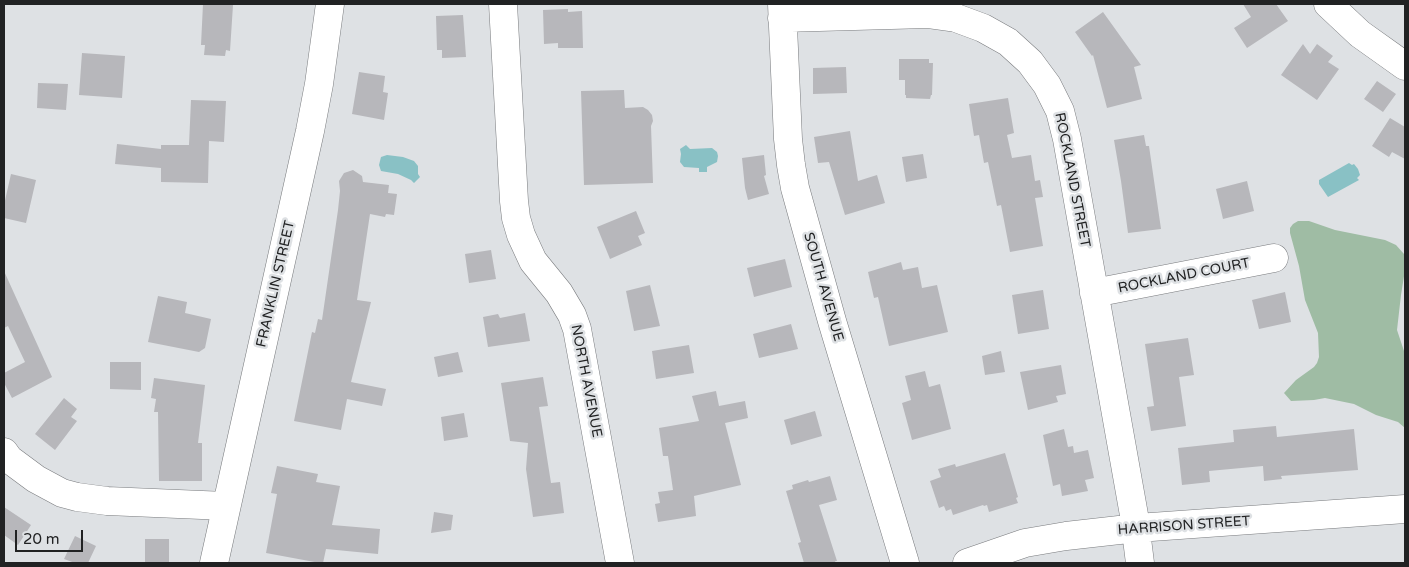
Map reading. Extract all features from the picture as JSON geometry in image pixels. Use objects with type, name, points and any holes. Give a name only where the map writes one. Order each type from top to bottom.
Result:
[{"type":"street","name":"FRANKLIN STREET","points":[[214,563],[310,131],[319,84],[330,4]]},
{"type":"street","name":"NORTH AVENUE","points":[[503,4],[516,218],[526,248],[539,269],[559,293],[577,328],[620,563]]},
{"type":"street","points":[[1328,4],[1360,34],[1405,66]]},
{"type":"street","name":"ROCKLAND STREET","points":[[782,11],[912,14],[956,18],[983,28],[1008,42],[1030,62],[1043,79],[1060,111],[1067,139],[1136,528],[1140,563]]},
{"type":"street","name":"SOUTH AVENUE","points":[[782,11],[789,148],[795,188],[832,321],[905,563]]},
{"type":"street","name":"ROCKLAND COURT","points":[[1094,293],[1274,258]]},
{"type":"street","points":[[4,452],[9,459],[36,479],[62,493],[77,497],[107,501],[226,506]]},
{"type":"street","name":"HARRISON STREET","points":[[967,563],[1012,547],[1039,540],[1136,528],[1405,509]]},
{"type":"green space","points":[[1298,221],[1309,221],[1335,230],[1385,240],[1396,245],[1404,254],[1405,270],[1397,330],[1405,354],[1405,428],[1398,422],[1376,415],[1354,404],[1325,398],[1291,401],[1284,393],[1296,380],[1314,367],[1319,357],[1318,333],[1305,300],[1299,266],[1290,233],[1290,228]]},
{"type":"water","points":[[686,145],[690,149],[712,148],[717,152],[717,162],[707,167],[707,172],[699,172],[699,168],[684,167],[680,162],[680,149]]},
{"type":"water","points":[[387,155],[403,157],[414,161],[418,166],[420,177],[414,183],[398,174],[381,171],[379,165],[381,157]]},
{"type":"water","points":[[1349,163],[1354,164],[1358,169],[1360,175],[1357,178],[1359,180],[1328,197],[1319,184],[1319,180]]},
{"type":"building","points":[[203,4],[233,5],[230,51],[226,50],[225,56],[204,55],[205,45],[201,45]]},
{"type":"building","points":[[1243,4],[1276,4],[1288,21],[1247,48],[1234,28],[1251,17]]},
{"type":"building","points":[[568,9],[568,12],[582,11],[583,48],[558,48],[558,43],[544,44],[543,10]]},
{"type":"building","points":[[1103,12],[1141,65],[1134,67],[1142,99],[1107,108],[1093,55],[1075,32]]},
{"type":"building","points":[[463,15],[466,57],[442,58],[442,50],[437,50],[436,16]]},
{"type":"building","points":[[1303,44],[1310,54],[1317,44],[1333,56],[1328,62],[1339,69],[1317,100],[1281,75]]},
{"type":"building","points":[[82,53],[125,56],[122,98],[79,95]]},
{"type":"building","points":[[899,59],[929,59],[929,63],[933,63],[932,95],[930,99],[906,98],[905,80],[899,80]]},
{"type":"building","points":[[846,67],[847,93],[813,94],[813,68]]},
{"type":"building","points":[[359,72],[385,76],[383,92],[388,93],[384,120],[352,114]]},
{"type":"building","points":[[1377,81],[1396,94],[1383,112],[1364,99]]},
{"type":"building","points":[[38,83],[68,84],[66,110],[37,108]]},
{"type":"building","points":[[624,90],[625,108],[643,107],[652,115],[653,183],[584,185],[581,91]]},
{"type":"building","points":[[1008,98],[1014,133],[1007,135],[1012,158],[1031,155],[1035,181],[1040,180],[1043,197],[1035,198],[1043,246],[1010,252],[1001,205],[997,206],[988,162],[984,163],[979,135],[974,136],[969,104]]},
{"type":"building","points":[[191,100],[226,101],[224,142],[209,141],[208,183],[161,182],[161,168],[115,164],[117,144],[161,149],[161,145],[189,145]]},
{"type":"building","points":[[1390,118],[1405,127],[1405,159],[1392,152],[1389,157],[1372,146]]},
{"type":"building","points":[[850,131],[858,181],[877,175],[885,203],[845,215],[829,162],[818,163],[814,137]]},
{"type":"building","points":[[1144,135],[1146,146],[1149,146],[1161,229],[1128,233],[1114,140]]},
{"type":"building","points":[[923,154],[927,178],[906,182],[902,157]]},
{"type":"building","points":[[764,155],[766,175],[764,176],[769,194],[748,200],[742,158]]},
{"type":"building","points":[[353,170],[362,176],[363,182],[389,185],[388,193],[397,194],[394,215],[386,214],[385,217],[370,214],[357,300],[371,302],[351,382],[386,389],[382,406],[347,399],[341,430],[294,421],[312,332],[315,333],[318,319],[322,320],[338,210],[339,181],[344,173]]},
{"type":"building","points":[[11,174],[36,180],[26,223],[4,218],[4,205]]},
{"type":"building","points":[[1247,181],[1254,211],[1223,219],[1216,189]]},
{"type":"building","points":[[636,211],[645,233],[638,236],[642,245],[610,259],[597,227]]},
{"type":"building","points":[[491,250],[496,279],[469,283],[465,254]]},
{"type":"building","points":[[785,259],[792,287],[754,297],[747,268]]},
{"type":"building","points":[[901,262],[903,270],[918,267],[922,288],[937,285],[948,332],[889,346],[878,297],[874,298],[868,272]]},
{"type":"building","points":[[4,271],[52,377],[12,398],[4,383],[4,373],[25,362],[8,326],[4,328]]},
{"type":"building","points":[[650,285],[660,326],[634,331],[626,291]]},
{"type":"building","points":[[1043,290],[1049,329],[1018,334],[1012,295]]},
{"type":"building","points":[[1285,292],[1291,322],[1259,329],[1252,300]]},
{"type":"building","points":[[158,296],[187,302],[185,313],[211,319],[205,348],[199,352],[148,342]]},
{"type":"building","points":[[525,313],[530,341],[488,347],[483,317],[498,314],[500,318]]},
{"type":"building","points":[[791,324],[798,349],[759,358],[753,334]]},
{"type":"building","points":[[1188,338],[1194,375],[1179,377],[1186,426],[1151,431],[1147,407],[1154,406],[1145,344]]},
{"type":"building","points":[[689,345],[694,373],[656,379],[652,351]]},
{"type":"building","points":[[1001,351],[1005,372],[985,375],[982,356]]},
{"type":"building","points":[[458,352],[463,372],[438,377],[434,357]]},
{"type":"building","points":[[110,362],[141,362],[141,390],[110,389]]},
{"type":"building","points":[[1061,365],[1066,394],[1056,396],[1058,402],[1028,410],[1020,372]]},
{"type":"building","points":[[925,371],[929,387],[940,384],[951,429],[912,440],[902,403],[911,400],[905,376]]},
{"type":"building","points":[[543,377],[548,406],[539,407],[551,483],[560,482],[564,513],[533,517],[526,469],[528,443],[510,441],[501,383]]},
{"type":"building","points":[[154,378],[205,385],[198,443],[202,443],[202,481],[159,481],[158,412],[154,412],[156,399],[151,398]]},
{"type":"building","points":[[716,391],[719,406],[745,401],[748,418],[725,423],[741,485],[694,496],[696,516],[658,522],[655,504],[660,503],[658,492],[673,490],[668,456],[663,456],[659,428],[699,421],[692,396]]},
{"type":"building","points":[[64,398],[77,409],[71,417],[77,421],[55,450],[35,434]]},
{"type":"building","points":[[815,411],[822,436],[791,445],[784,420]]},
{"type":"building","points":[[464,413],[468,437],[444,441],[441,417]]},
{"type":"building","points":[[1276,426],[1277,437],[1354,429],[1358,470],[1281,476],[1282,479],[1264,481],[1263,466],[1209,471],[1210,482],[1182,485],[1178,448],[1234,442],[1233,430]]},
{"type":"building","points":[[1064,429],[1068,447],[1073,446],[1074,453],[1088,450],[1094,478],[1085,480],[1088,491],[1062,496],[1060,484],[1053,486],[1043,435]]},
{"type":"building","points":[[1005,453],[1018,497],[1016,498],[1018,503],[989,512],[987,505],[983,505],[953,515],[951,509],[946,511],[944,506],[939,508],[930,481],[941,477],[938,469],[955,464],[956,467]]},
{"type":"building","points":[[277,466],[318,474],[316,482],[340,486],[332,525],[380,529],[378,554],[326,549],[323,563],[320,563],[266,553],[277,494],[271,493]]},
{"type":"building","points":[[830,476],[837,500],[819,505],[837,561],[835,561],[836,563],[804,563],[798,543],[801,542],[786,491],[793,489],[792,485]]},
{"type":"building","points":[[4,507],[31,525],[18,545],[4,535]]},
{"type":"building","points":[[434,512],[453,515],[451,530],[431,533]]},
{"type":"building","points":[[75,536],[96,546],[88,563],[75,563],[64,559]]},
{"type":"building","points":[[145,539],[169,539],[169,563],[145,563]]}]
